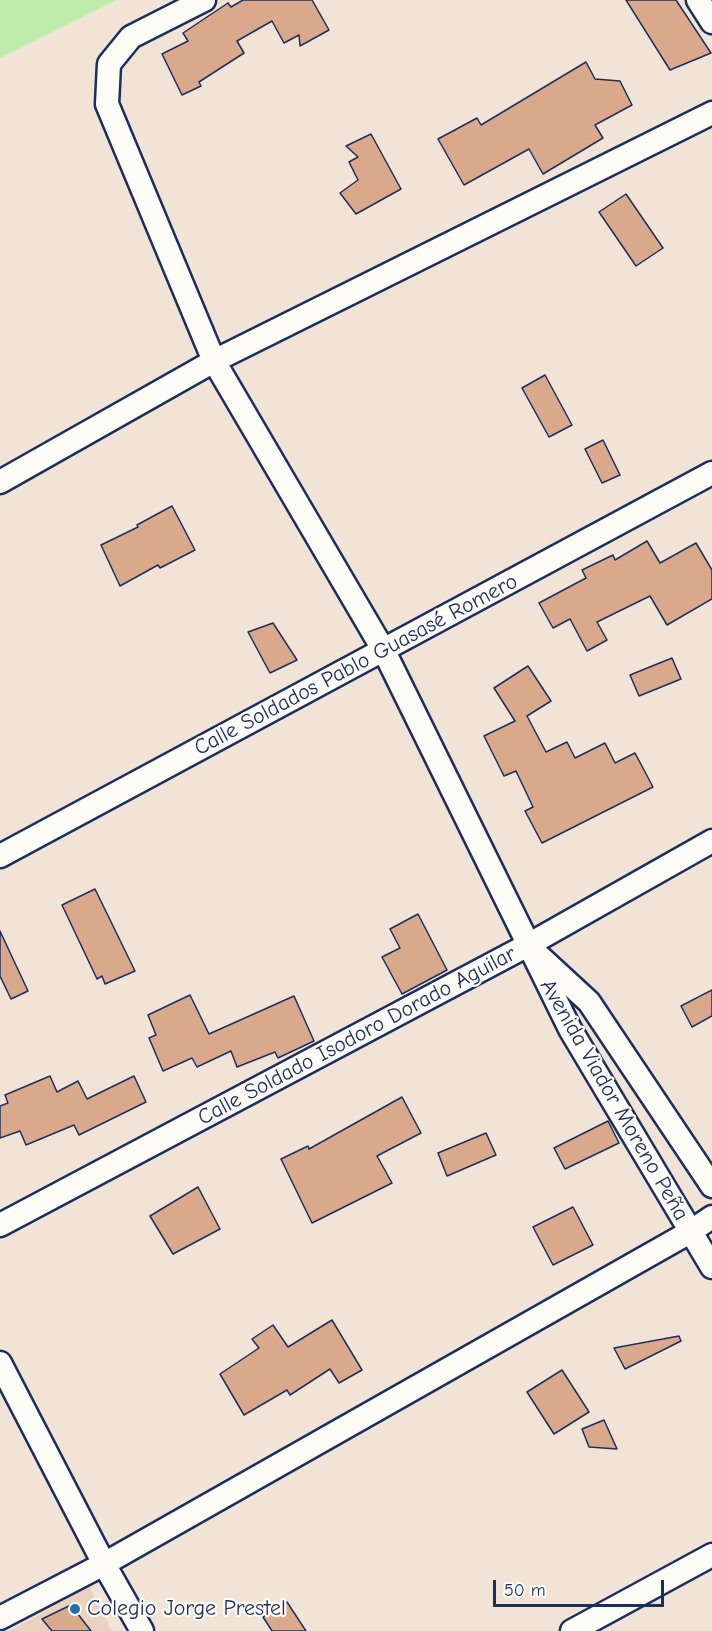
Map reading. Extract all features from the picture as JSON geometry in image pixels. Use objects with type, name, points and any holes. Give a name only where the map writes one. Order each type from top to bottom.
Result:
[{"type":"street","points":[[204,0],[131,37],[110,64],[107,104],[214,361],[384,651],[528,945]]},
{"type":"street","points":[[698,0],[712,22]]},
{"type":"street","points":[[0,482],[214,361],[712,113]]},
{"type":"street","name":"Calle Soldados Pablo Guasasé Romero","points":[[0,856],[712,473]]},
{"type":"street","name":"Calle Soldado Isodoro Dorado Aguilar","points":[[0,1226],[528,945],[712,841]]},
{"type":"street","name":"Avenida Viador Moreno Peña","points":[[528,945],[589,1002],[712,1186]]},
{"type":"street","name":"Avenida Viador Moreno Peña","points":[[528,945],[570,1029],[712,1267]]},
{"type":"street","points":[[0,1618],[104,1564],[690,1232],[712,1217]]},
{"type":"street","points":[[0,1362],[104,1564],[142,1631]]},
{"type":"street","points":[[572,1631],[712,1555]]},
{"type":"shaded area","name":"Colegio Jorge Prestel","points":[[89,1586],[112,1631],[10,1631]]},
{"type":"green space","points":[[0,0],[117,0],[0,58]]},
{"type":"building","points":[[243,0],[312,0],[329,30],[300,46],[299,35],[284,43],[272,21],[237,41],[244,53],[199,82],[201,86],[182,95],[162,54],[188,41],[183,33],[228,3],[231,7]]},
{"type":"building","points":[[626,0],[676,0],[711,53],[670,70]]},
{"type":"building","points":[[586,62],[595,79],[620,81],[632,105],[595,125],[603,138],[543,174],[529,149],[464,185],[438,139],[477,118],[481,125]]},
{"type":"building","points":[[371,134],[401,189],[356,214],[340,193],[358,180],[349,162],[358,157],[346,146]]},
{"type":"building","points":[[626,194],[663,248],[636,266],[599,212]]},
{"type":"building","points":[[545,375],[572,425],[549,437],[522,388]]},
{"type":"building","points":[[603,440],[620,475],[602,483],[585,449]]},
{"type":"building","points":[[172,506],[195,550],[160,568],[158,565],[120,586],[101,545],[138,527],[137,525]]},
{"type":"building","points":[[647,541],[660,563],[696,543],[712,570],[712,599],[667,625],[650,596],[597,622],[607,640],[587,651],[570,619],[553,628],[539,603],[586,578],[582,570],[613,555],[615,560]]},
{"type":"building","points":[[273,623],[297,660],[270,673],[248,632]]},
{"type":"building","points":[[672,658],[681,679],[639,696],[630,675]]},
{"type":"building","points":[[528,666],[551,701],[527,716],[546,752],[567,742],[575,758],[605,743],[615,763],[635,753],[653,787],[542,843],[525,811],[533,807],[516,771],[504,776],[484,736],[515,721],[494,688]]},
{"type":"building","points":[[95,889],[135,971],[105,984],[102,976],[97,979],[62,905]]},
{"type":"building","points":[[418,914],[447,970],[402,994],[382,957],[400,948],[390,929]]},
{"type":"building","points":[[0,931],[28,991],[11,999],[0,976]]},
{"type":"building","points":[[712,990],[712,1016],[692,1027],[681,1006]]},
{"type":"building","points":[[190,995],[209,1034],[294,996],[314,1041],[278,1058],[275,1052],[237,1067],[231,1051],[197,1067],[192,1058],[163,1071],[149,1038],[156,1035],[148,1015]]},
{"type":"building","points":[[50,1076],[57,1092],[78,1081],[87,1099],[134,1076],[146,1102],[79,1135],[74,1125],[26,1145],[20,1131],[0,1138],[0,1106],[8,1103],[5,1095]]},
{"type":"building","points":[[402,1097],[421,1133],[377,1156],[392,1183],[312,1223],[281,1159],[308,1146],[309,1149]]},
{"type":"building","points":[[608,1121],[619,1143],[565,1169],[554,1148]]},
{"type":"building","points":[[486,1133],[496,1155],[447,1176],[438,1153]]},
{"type":"building","points":[[198,1187],[220,1229],[173,1254],[150,1216]]},
{"type":"building","points":[[573,1207],[593,1245],[553,1265],[533,1227]]},
{"type":"building","points":[[332,1320],[362,1370],[339,1383],[330,1369],[290,1395],[287,1390],[244,1415],[220,1374],[259,1348],[252,1339],[273,1325],[288,1347]]},
{"type":"building","points":[[679,1336],[681,1341],[625,1369],[614,1348]]},
{"type":"building","points":[[562,1370],[589,1412],[554,1434],[527,1392]]},
{"type":"building","points":[[604,1420],[617,1449],[589,1447],[582,1429]]},
{"type":"building","points":[[287,1602],[306,1631],[272,1631],[263,1617]]},
{"type":"building","points":[[71,1605],[91,1631],[52,1631],[42,1619]]},
{"type":"place","name":"Colegio Jorge Prestel","points":[[75,1609]]}]
